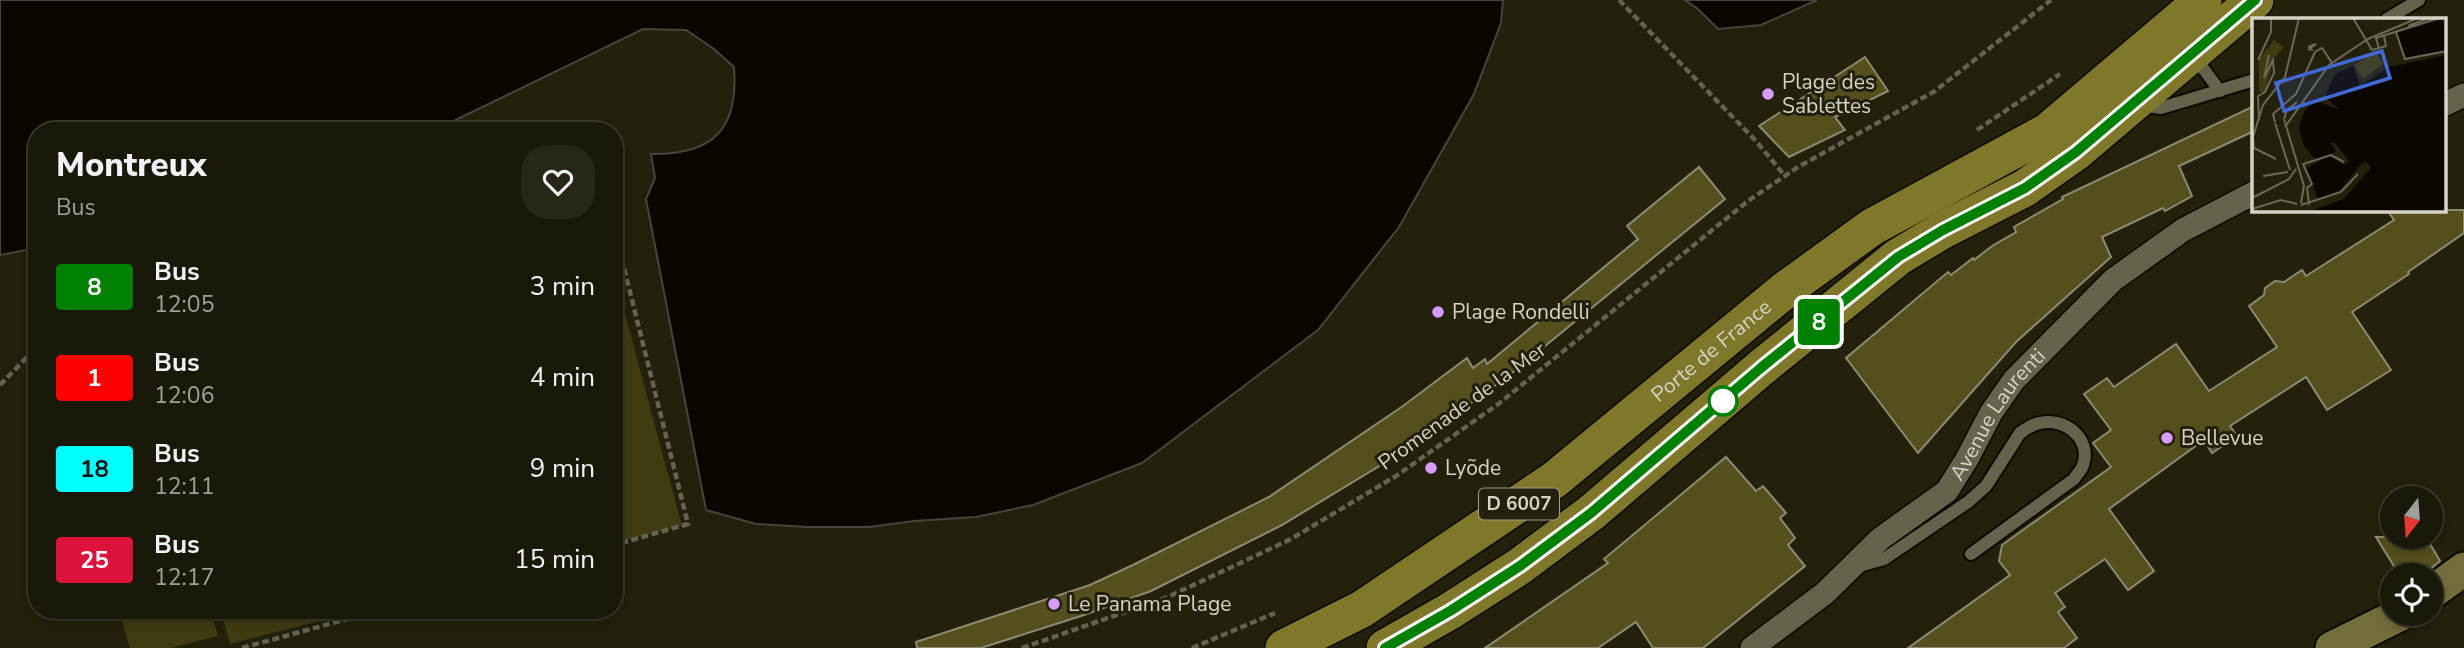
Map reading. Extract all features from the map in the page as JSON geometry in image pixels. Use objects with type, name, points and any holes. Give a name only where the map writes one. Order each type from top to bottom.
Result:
[{"type":"main road","name":"Porte de France","points":[[1284,648],[1362,609],[1555,480],[1785,290],[1872,227],[2047,132],[2203,0]]},
{"type":"main road","name":"D 6007","points":[[1385,648],[1450,611],[1520,566],[1581,521],[1762,367],[1898,257],[1943,230],[2025,188],[2076,152],[2255,0]]},
{"type":"street","points":[[2446,104],[2464,95]]},
{"type":"street","name":"Avenue Laurenti","points":[[1752,648],[1825,593],[1880,539],[1947,491],[2014,380],[2113,280],[2183,230],[2252,194]]},
{"type":"street","points":[[2443,584],[2464,569]]},
{"type":"street","points":[[2332,648],[2380,624]]},
{"type":"lane","points":[[2389,18],[2419,0]]},
{"type":"lane","points":[[2192,54],[2220,91]]},
{"type":"lane","points":[[2135,104],[2161,108],[2252,81]]},
{"type":"lane","points":[[1850,568],[1884,559],[1968,502],[1986,486],[2021,433],[2029,427],[2046,422],[2072,429],[2080,436],[2084,448],[2083,465],[2074,479],[1971,554]]},
{"type":"path","points":[[1619,0],[1756,141],[1785,176]]},
{"type":"path","name":"Promenade de la Mer","points":[[1022,648],[1168,597],[1291,539],[1396,476],[1497,405],[1748,201],[1785,176],[1935,91],[2051,0]]},
{"type":"path","points":[[623,265],[688,524],[623,542]]},
{"type":"path","points":[[0,385],[28,356]]},
{"type":"path","points":[[242,648],[347,619]]},
{"type":"shaded area","points":[[0,0],[1503,0],[1501,23],[1474,94],[1399,227],[1318,330],[1142,463],[1033,505],[976,517],[869,527],[807,527],[756,524],[706,510],[646,199],[655,178],[651,154],[690,150],[705,144],[717,135],[732,107],[734,67],[686,30],[643,29],[452,122],[28,122],[28,250],[0,255]]},
{"type":"shaded area","points":[[1685,0],[1817,0],[1761,25],[1718,29]]},
{"type":"shaded area","points":[[623,306],[682,526],[623,541]]},
{"type":"shaded area","points":[[121,619],[213,619],[218,636],[171,648],[130,648]]},
{"type":"shaded area","points":[[223,619],[327,619],[230,644]]},
{"type":"building","points":[[1865,57],[1888,91],[1835,117],[1845,130],[1789,157],[1759,126]]},
{"type":"building","points":[[2252,107],[2252,132],[2179,166],[2192,196],[2165,211],[2163,208],[2102,237],[2111,257],[2016,342],[1918,453],[1846,358],[1948,272],[1951,275],[1973,258],[1974,260],[2016,232],[2014,227],[2063,199],[2062,197]]},
{"type":"building","points":[[1699,167],[1725,199],[1512,373],[1414,445],[1282,525],[1151,591],[981,648],[917,648],[916,642],[1090,585],[1135,564],[1269,497],[1403,406],[1467,358],[1473,368],[1485,359],[1487,364],[1638,239],[1627,226]]},
{"type":"building","name":"Bellevue","points":[[2464,210],[2464,233],[2352,312],[2391,370],[2327,410],[2306,377],[2230,426],[2237,436],[2212,453],[2204,440],[2109,509],[2154,571],[2128,590],[2105,559],[2055,593],[2065,607],[2058,612],[2077,638],[2064,648],[1908,648],[2010,575],[1999,561],[2002,545],[2111,467],[2093,443],[2111,430],[2084,394],[2107,378],[2114,387],[2176,344],[2209,391],[2277,347],[2249,306],[2264,295],[2265,288],[2275,281],[2284,282],[2302,270],[2306,276],[2394,220],[2388,212]]},
{"type":"building","points":[[1726,457],[1756,491],[1763,486],[1786,513],[1780,518],[1795,538],[1788,545],[1805,566],[1703,648],[1653,648],[1636,622],[1598,648],[1485,648],[1608,563],[1604,559]]},
{"type":"building","points":[[2384,550],[2434,550],[2440,561],[2438,563],[2392,563]]},
{"type":"bus line","name":"8","points":[[1385,648],[1450,611],[1520,566],[1591,513],[1762,367],[1898,257],[1943,230],[2025,188],[2076,152],[2255,0]]},
{"type":"place","name":"Plage des Sablettes","points":[[1768,94]]},
{"type":"place","name":"Plage Rondelli","points":[[1438,312]]},
{"type":"place","name":"Bellevue","points":[[2167,438]]},
{"type":"place","name":"Lyõde","points":[[1431,468]]},
{"type":"place","name":"Le Panama Plage","points":[[1054,604]]}]
